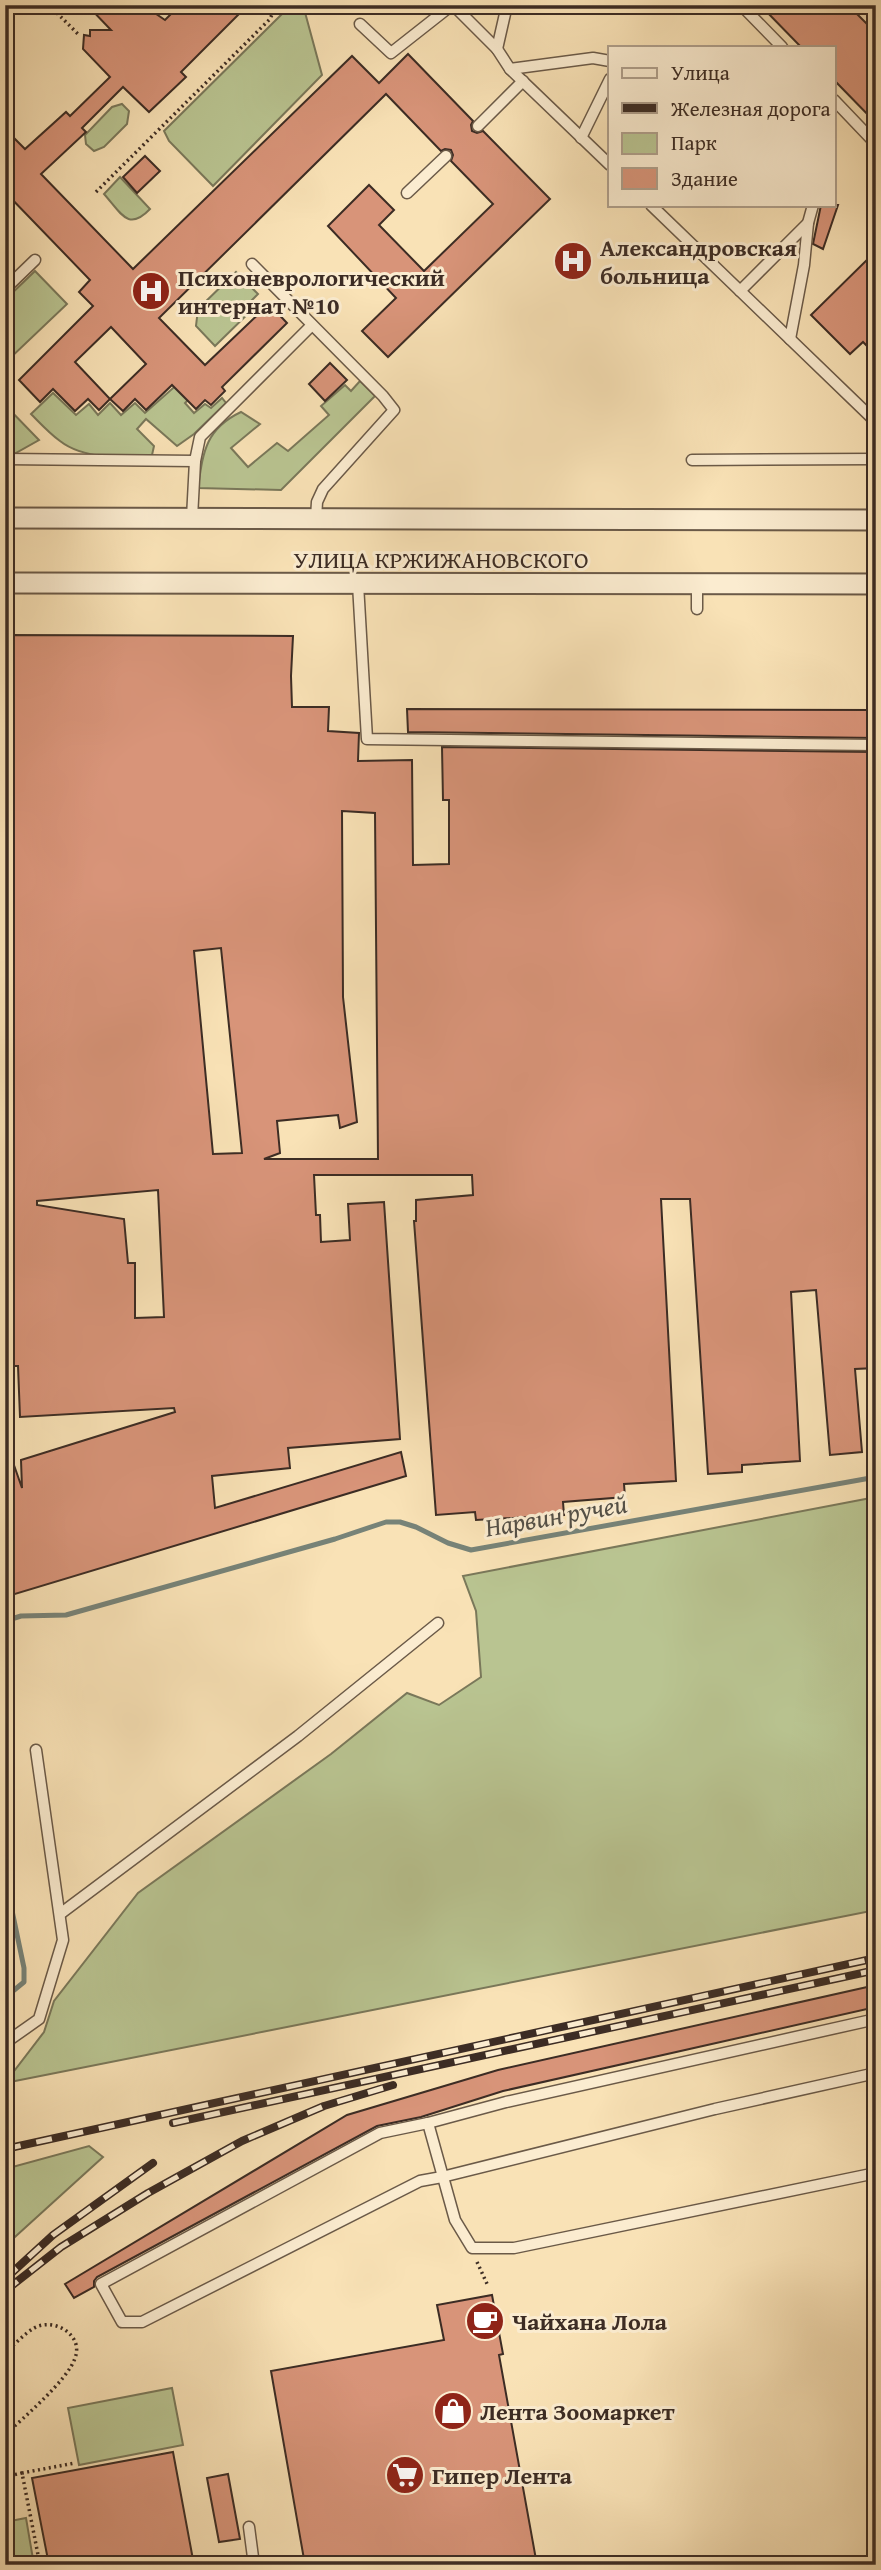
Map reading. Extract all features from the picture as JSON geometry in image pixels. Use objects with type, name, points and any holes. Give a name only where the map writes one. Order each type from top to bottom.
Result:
[{"type":"street","name":"УЛИЦА КРЖИЖАНОВСКОГО","points":[[5,518],[876,520]]},
{"type":"street","name":"УЛИЦА КРЖИЖАНОВСКОГО","points":[[5,583],[876,584]]},
{"type":"lane","points":[[360,24],[391,53],[453,5],[497,49],[510,69],[608,163]]},
{"type":"lane","points":[[497,49],[507,5]]},
{"type":"lane","points":[[741,5],[781,46]]},
{"type":"lane","points":[[510,69],[593,58],[608,61]]},
{"type":"lane","points":[[478,126],[523,81]]},
{"type":"lane","points":[[581,138],[608,83]]},
{"type":"lane","points":[[836,102],[876,144]]},
{"type":"lane","points":[[407,193],[446,156]]},
{"type":"lane","points":[[652,206],[743,288],[790,339],[876,422]]},
{"type":"lane","points":[[790,339],[813,206]]},
{"type":"lane","points":[[743,288],[808,223]]},
{"type":"lane","points":[[5,289],[36,260]]},
{"type":"lane","points":[[252,264],[394,410],[323,489],[317,502],[316,518]]},
{"type":"lane","points":[[192,518],[195,461],[200,437],[312,326]]},
{"type":"lane","points":[[5,458],[195,461]]},
{"type":"lane","points":[[692,460],[876,459]]},
{"type":"lane","points":[[358,584],[367,739],[876,745]]},
{"type":"lane","points":[[697,584],[697,609]]},
{"type":"lane","points":[[60,1914],[298,1736],[438,1623]]},
{"type":"lane","points":[[5,2043],[39,2018],[63,1940],[36,1750]]},
{"type":"lane","points":[[876,2019],[380,2133],[101,2284],[121,2322],[142,2322],[419,2181],[876,2073]]},
{"type":"lane","points":[[428,2123],[455,2220],[471,2248],[514,2248],[876,2173]]},
{"type":"lane","points":[[249,2527],[254,2565]]},
{"type":"path","points":[[49,5],[80,36]]},
{"type":"path","points":[[96,192],[270,19],[276,5]]},
{"type":"path","points":[[471,2248],[488,2286]]},
{"type":"path","points":[[5,2353],[34,2328],[46,2324],[59,2326],[69,2332],[78,2350],[69,2370],[5,2435]]},
{"type":"path","points":[[5,2471],[13,2475],[75,2463]]},
{"type":"path","points":[[22,2473],[40,2565]]},
{"type":"green space","points":[[285,5],[303,5],[322,75],[213,186],[169,141],[164,131],[284,12]]},
{"type":"green space","points":[[122,104],[129,111],[127,124],[104,147],[94,151],[86,144],[85,135],[112,107]]},
{"type":"green space","points":[[120,177],[150,209],[136,219],[125,217],[104,194]]},
{"type":"green space","points":[[35,271],[67,304],[5,363],[5,300]]},
{"type":"green space","points":[[236,272],[258,294],[252,300],[257,305],[215,346],[196,326],[198,309]]},
{"type":"green space","points":[[181,381],[194,394],[185,403],[194,413],[205,404],[211,408],[222,398],[226,403],[194,434],[177,446],[146,419],[137,429],[154,446],[152,455],[117,457],[80,451],[60,441],[31,414],[53,393],[76,415],[89,404],[98,415],[110,403],[121,415],[135,403],[145,413]]},
{"type":"green space","points":[[360,381],[375,396],[281,490],[198,488],[208,443],[220,426],[229,419],[241,412],[260,424],[231,448],[248,467],[277,443],[288,451],[329,415],[321,406],[345,385],[351,391]]},
{"type":"green space","points":[[5,405],[39,440],[14,454],[5,455]]},
{"type":"green space","points":[[876,1497],[876,1910],[5,2083],[44,2032],[54,2001],[138,1893],[331,1754],[407,1693],[439,1705],[481,1677],[476,1611],[463,1576]]},
{"type":"green space","points":[[89,2146],[103,2157],[5,2246],[5,2169]]},
{"type":"green space","points":[[172,2388],[183,2445],[79,2465],[68,2408]]},
{"type":"green space","points":[[26,2518],[34,2565],[5,2565],[5,2522]]},
{"type":"building","points":[[87,5],[143,5],[165,20],[180,5],[248,5],[181,72],[186,77],[149,112],[123,87],[82,128],[86,132],[41,174],[133,269],[352,56],[379,83],[408,54],[473,121],[472,131],[483,131],[550,199],[388,357],[362,331],[396,298],[328,226],[369,185],[394,210],[379,225],[424,271],[493,204],[451,161],[451,150],[441,151],[386,94],[159,318],[205,365],[269,304],[287,323],[222,387],[225,391],[211,405],[205,400],[196,409],[172,385],[146,410],[135,399],[123,411],[110,399],[99,410],[88,399],[75,411],[53,389],[40,402],[19,380],[93,306],[79,292],[90,280],[5,192],[5,129],[25,149],[66,112],[70,116],[110,77],[83,49],[84,35],[90,36],[90,30],[111,30]],"holes":[[[111,327],[146,364],[110,399],[75,362]]]},
{"type":"building","points":[[760,5],[848,5],[876,33],[876,123],[836,82],[836,46],[800,46]]},
{"type":"building","points":[[145,156],[160,171],[137,193],[123,177]]},
{"type":"building","points":[[838,205],[823,249],[813,244],[821,206]]},
{"type":"building","points":[[876,251],[876,355],[863,342],[850,354],[811,315]]},
{"type":"building","points":[[330,363],[347,380],[325,401],[309,384]]},
{"type":"building","points":[[5,635],[293,636],[292,707],[329,707],[328,731],[359,733],[358,761],[412,760],[413,865],[449,864],[449,800],[443,800],[442,747],[876,752],[876,1368],[855,1369],[862,1452],[830,1455],[816,1290],[791,1292],[800,1461],[742,1465],[742,1472],[708,1474],[690,1199],[661,1199],[676,1481],[624,1484],[625,1497],[563,1502],[564,1515],[476,1520],[475,1512],[436,1515],[414,1221],[416,1200],[473,1195],[472,1175],[314,1175],[316,1215],[320,1215],[321,1242],[350,1240],[348,1204],[384,1202],[400,1439],[288,1448],[290,1468],[212,1476],[215,1508],[401,1452],[406,1476],[5,1597],[5,1451],[9,1451],[22,1488],[21,1460],[175,1412],[174,1408],[20,1417],[18,1366],[5,1366]],"holes":[[[342,811],[375,813],[378,1159],[264,1159],[280,1153],[277,1121],[338,1115],[340,1128],[357,1122],[343,997]],[[221,948],[242,1153],[213,1154],[194,951]],[[158,1190],[164,1317],[135,1318],[135,1263],[128,1263],[124,1219],[37,1205],[37,1201]]]},
{"type":"building","points":[[407,709],[876,710],[876,738],[408,732]]},
{"type":"building","points":[[876,1985],[876,2007],[503,2091],[421,2117],[377,2126],[97,2277],[94,2287],[74,2298],[65,2284],[347,2115],[498,2070]]},
{"type":"building","name":"Гипер Лента","points":[[492,2295],[503,2354],[499,2355],[537,2565],[305,2565],[271,2371],[444,2340],[437,2305]]},
{"type":"building","points":[[173,2452],[194,2565],[49,2565],[32,2478]]},
{"type":"building","points":[[228,2474],[240,2539],[219,2542],[207,2478]]},
{"type":"waterway","name":"Нарвин ручей","points":[[5,1621],[21,1616],[66,1615],[386,1522],[400,1522],[416,1527],[448,1543],[471,1550],[876,1477]]},
{"type":"waterway","name":"Нарвин ручей","points":[[5,1877],[24,1968],[24,1982],[13,1991],[5,1993]]},
{"type":"railway","points":[[5,2149],[876,1958]]},
{"type":"railway","points":[[173,2123],[876,1970]]},
{"type":"railway","points":[[5,2291],[61,2247],[148,2193],[242,2141],[324,2106],[393,2085]]},
{"type":"railway","points":[[5,2279],[53,2235],[153,2163]]},
{"type":"place","name":"Александровская больница","points":[[573,261]]},
{"type":"place","name":"Психоневрологический интернат №10","points":[[151,291]]},
{"type":"place","name":"Чайхана Лола","points":[[485,2321]]},
{"type":"place","name":"Лента Зоомаркет","points":[[453,2411]]},
{"type":"place","name":"Гипер Лента","points":[[405,2475]]}]
